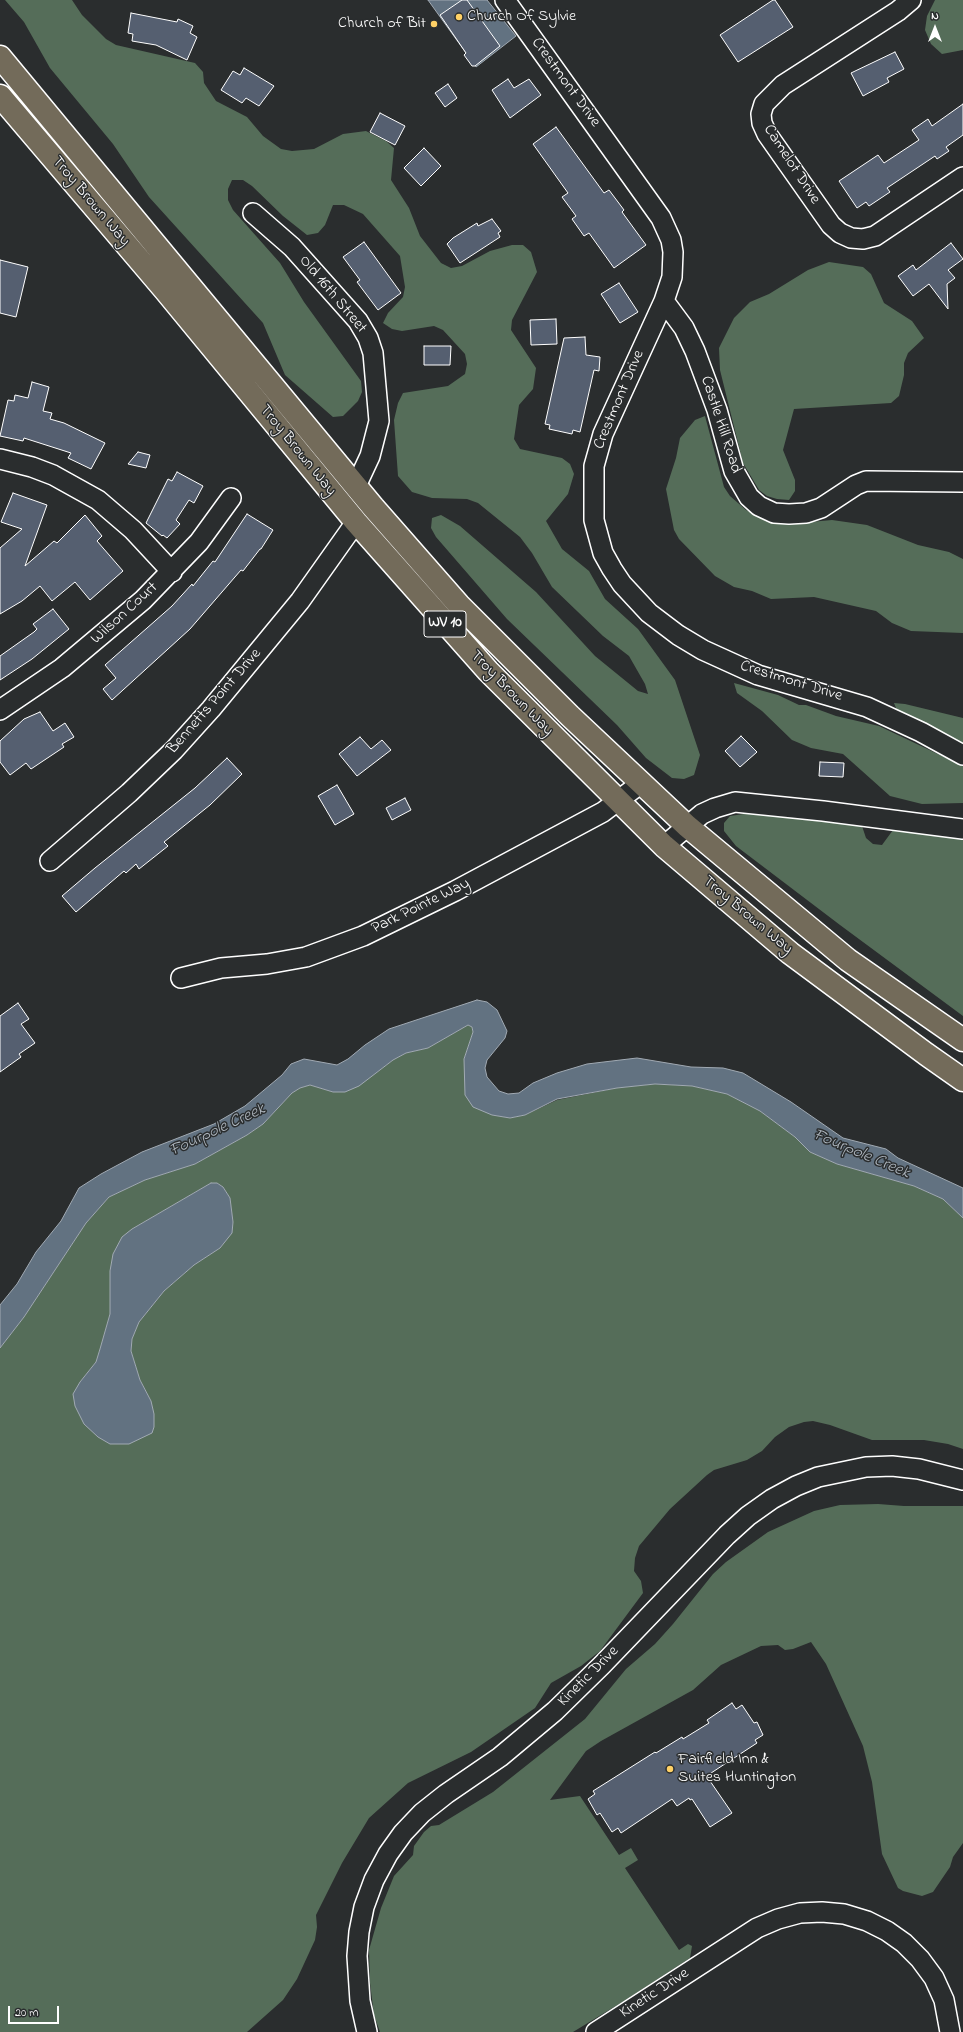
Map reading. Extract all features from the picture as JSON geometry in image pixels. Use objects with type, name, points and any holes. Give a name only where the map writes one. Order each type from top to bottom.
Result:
[{"type":"main road","name":"Troy Brown Way","points":[[0,57],[356,486],[460,605],[570,716],[686,826],[848,960],[963,1040]]},
{"type":"main road","name":"Troy Brown Way","points":[[0,96],[165,290],[356,522],[488,671],[618,802],[664,846],[790,953],[963,1080]]},
{"type":"street","name":"Crestmont Drive","points":[[504,0],[661,218],[671,240],[673,252],[672,277],[664,301],[606,428],[594,466],[594,520],[603,553],[612,569],[622,584],[649,613],[678,635],[703,650],[758,675],[867,706],[921,732],[963,755]]},
{"type":"street","name":"Camelot Drive","points":[[911,0],[898,11],[782,85],[764,104],[761,114],[762,123],[767,134],[831,225],[840,233],[851,238],[863,239],[876,236],[963,177]]},
{"type":"street","name":"Old 16th Street","points":[[253,213],[292,247],[358,321],[368,338],[374,360],[379,421],[370,456],[356,486]]},
{"type":"street","name":"Castle Hill Road","points":[[664,301],[684,328],[695,351],[718,410],[734,472],[749,497],[759,506],[774,513],[806,513],[821,508],[856,485],[866,481],[963,482]]},
{"type":"street","points":[[0,459],[32,467],[82,490],[98,500],[133,530],[172,572]]},
{"type":"street","name":"Wilson Court","points":[[0,710],[66,665],[143,600],[172,572],[209,530],[231,498]]},
{"type":"street","name":"Bennetts Point Drive","points":[[50,861],[129,793],[174,750],[211,709],[296,607],[356,522]]},
{"type":"street","name":"Park Pointe Way","points":[[181,978],[221,968],[267,964],[306,957],[356,938],[455,891],[602,812],[618,802],[640,784]]},
{"type":"street","points":[[664,846],[686,826],[715,808],[735,802],[746,802],[963,829]]},
{"type":"street","name":"Kinetic Drive","points":[[367,2032],[360,2001],[357,1956],[359,1932],[364,1907],[374,1880],[388,1854],[403,1833],[422,1813],[446,1794],[500,1757],[556,1710],[727,1535],[748,1516],[772,1499],[796,1486],[818,1477],[866,1467],[892,1466],[919,1469],[963,1480]]},
{"type":"street","name":"Kinetic Drive","points":[[596,2032],[757,1928],[778,1919],[800,1913],[822,1912],[844,1914],[867,1921],[887,1931],[904,1943],[920,1959],[934,1978],[944,2000],[950,2032]]},
{"type":"green space","points":[[5,0],[72,0],[82,15],[106,39],[116,45],[195,63],[203,72],[204,83],[216,101],[247,117],[263,136],[281,149],[292,151],[314,149],[343,134],[366,131],[386,141],[394,148],[391,180],[409,208],[420,236],[441,263],[451,268],[462,266],[490,251],[512,245],[523,245],[531,252],[537,272],[512,320],[511,330],[536,368],[533,389],[519,405],[514,439],[520,449],[562,458],[570,464],[574,474],[568,494],[546,521],[562,549],[589,571],[605,599],[638,629],[675,680],[700,755],[694,775],[684,779],[672,778],[646,758],[617,725],[507,619],[436,537],[431,528],[432,518],[441,515],[460,526],[536,592],[595,656],[638,691],[648,694],[645,684],[629,656],[603,636],[552,587],[532,553],[520,537],[478,503],[467,499],[432,498],[412,492],[398,476],[394,420],[398,403],[403,393],[448,386],[465,374],[467,364],[465,354],[443,330],[434,326],[402,331],[392,329],[383,323],[388,313],[403,297],[405,287],[400,256],[363,214],[344,205],[333,205],[325,225],[318,233],[307,235],[283,216],[252,186],[243,180],[232,180],[228,189],[228,200],[233,210],[280,263],[304,302],[361,381],[362,392],[358,401],[343,416],[333,417],[285,375],[263,323],[149,197],[113,144],[50,68],[24,22]]},
{"type":"green space","points":[[935,0],[963,0],[963,50],[942,54],[931,44],[925,30],[927,16]]},
{"type":"green space","points":[[829,262],[863,267],[871,274],[884,303],[912,321],[924,338],[908,353],[904,363],[904,375],[899,396],[891,403],[794,409],[783,450],[795,480],[795,491],[789,500],[777,499],[767,496],[759,490],[743,463],[720,370],[719,348],[734,318],[750,302],[769,294],[808,270]]},
{"type":"green space","points":[[705,416],[724,487],[730,496],[746,510],[767,520],[788,524],[832,520],[867,525],[918,545],[949,552],[963,559],[963,633],[911,631],[892,623],[876,611],[814,597],[771,599],[752,591],[734,587],[715,576],[679,539],[674,530],[666,489],[676,458],[680,438],[695,420]]},
{"type":"green space","points":[[734,683],[778,695],[799,705],[806,705],[836,716],[879,726],[963,766],[963,803],[922,804],[890,796],[843,754],[811,748],[792,740],[762,711],[737,693]]},
{"type":"green space","points":[[894,703],[905,704],[963,718],[963,743],[898,713]]},
{"type":"green space","points":[[757,812],[844,821],[862,826],[866,838],[873,844],[882,845],[893,830],[963,837],[963,1016],[736,846],[724,831],[724,823],[730,816]]},
{"type":"green space","points":[[468,1025],[472,1027],[473,1032],[464,1059],[492,1115],[510,1118],[525,1115],[557,1100],[617,1088],[655,1084],[692,1086],[727,1094],[760,1111],[795,1137],[810,1152],[837,1164],[914,1186],[943,1199],[963,1218],[963,1449],[948,1444],[924,1440],[872,1440],[830,1425],[813,1421],[804,1422],[789,1427],[775,1437],[762,1451],[747,1460],[714,1470],[707,1475],[670,1509],[639,1546],[635,1558],[634,1571],[641,1581],[643,1593],[600,1651],[581,1666],[551,1683],[535,1708],[471,1752],[408,1783],[369,1818],[342,1863],[316,1915],[317,1927],[315,1940],[297,1979],[283,2000],[247,2032],[0,2032],[0,1348],[24,1317],[86,1223],[109,1197],[145,1180],[195,1164],[247,1135],[263,1124],[292,1093],[300,1088],[310,1085],[333,1092],[376,1073],[393,1060],[406,1053],[428,1048]],"holes":[[[211,1183],[217,1183],[223,1187],[230,1198],[233,1222],[231,1233],[220,1248],[194,1265],[164,1291],[139,1322],[132,1339],[131,1351],[140,1380],[151,1401],[80,1382],[96,1362],[110,1314],[110,1270],[132,1229]]]},
{"type":"green space","points":[[878,1504],[904,1506],[963,1506],[963,1843],[953,1857],[950,1867],[933,1892],[922,1896],[903,1891],[898,1888],[882,1854],[872,1782],[863,1746],[826,1664],[811,1642],[793,1649],[785,1650],[778,1645],[761,1646],[721,1665],[693,1690],[601,1741],[586,1751],[550,1800],[580,1796],[619,1855],[631,1848],[638,1860],[625,1868],[679,1950],[688,1944],[692,1946],[690,1958],[573,2032],[380,2032],[374,2015],[370,1983],[369,1950],[381,1908],[394,1876],[413,1855],[414,1846],[424,1832],[431,1826],[439,1825],[493,1792],[585,1719],[626,1669],[655,1644],[713,1574],[726,1562],[768,1532],[814,1511],[840,1505]]},
{"type":"water","points":[[428,0],[487,0],[516,36],[476,67]]},
{"type":"water","name":"Fourpole Creek","points":[[477,1000],[487,1002],[497,1010],[507,1031],[505,1038],[487,1060],[485,1068],[487,1077],[499,1091],[508,1094],[519,1093],[533,1083],[557,1073],[587,1064],[637,1058],[691,1067],[723,1068],[743,1073],[791,1102],[843,1138],[886,1149],[898,1158],[963,1188],[963,1218],[943,1199],[914,1186],[837,1164],[810,1152],[795,1137],[760,1111],[727,1094],[692,1086],[655,1084],[617,1088],[557,1099],[525,1115],[510,1118],[492,1115],[473,1107],[465,1095],[464,1059],[473,1032],[472,1027],[468,1025],[428,1048],[406,1053],[393,1060],[359,1086],[345,1092],[333,1092],[310,1085],[300,1088],[292,1093],[263,1124],[247,1135],[195,1164],[145,1180],[109,1197],[86,1223],[24,1317],[0,1348],[0,1305],[17,1284],[36,1252],[61,1221],[79,1188],[101,1174],[142,1152],[214,1124],[245,1106],[282,1075],[291,1064],[304,1059],[337,1065],[348,1059],[365,1045],[389,1029]]},
{"type":"water","points":[[211,1183],[217,1183],[223,1187],[230,1198],[233,1222],[232,1233],[220,1248],[194,1265],[164,1291],[139,1322],[132,1339],[131,1351],[140,1380],[151,1401],[154,1414],[154,1427],[152,1433],[129,1444],[110,1444],[98,1437],[84,1424],[75,1406],[73,1394],[80,1382],[96,1362],[110,1314],[110,1271],[113,1254],[122,1237],[132,1229]]},
{"type":"building","points":[[462,0],[467,0],[500,46],[475,66],[472,66],[464,55],[466,53],[440,15]]},
{"type":"building","points":[[775,0],[793,27],[738,62],[720,35]]},
{"type":"building","points":[[131,13],[177,22],[178,19],[193,26],[190,33],[197,37],[187,60],[156,45],[132,41],[133,34],[128,33]]},
{"type":"building","points":[[895,52],[904,69],[887,78],[889,82],[863,96],[851,73]]},
{"type":"building","points":[[244,68],[274,86],[259,106],[246,98],[242,103],[221,90],[233,71],[240,75]]},
{"type":"building","points":[[508,79],[514,88],[529,79],[541,95],[510,118],[492,90]]},
{"type":"building","points":[[448,84],[457,98],[445,107],[435,93]]},
{"type":"building","points":[[963,104],[963,135],[946,147],[949,151],[937,159],[935,156],[887,188],[890,192],[869,206],[866,202],[857,208],[839,181],[878,155],[884,163],[919,140],[912,130],[928,119],[932,126]]},
{"type":"building","points":[[380,113],[405,126],[395,145],[370,132]]},
{"type":"building","points":[[556,127],[604,193],[609,190],[624,210],[622,212],[646,245],[614,268],[589,233],[584,236],[572,219],[576,216],[562,197],[568,193],[533,144]]},
{"type":"building","points":[[424,148],[441,166],[421,186],[404,168]]},
{"type":"building","points":[[492,219],[501,231],[498,233],[500,237],[460,263],[447,244],[453,238],[477,223],[478,226]]},
{"type":"building","points":[[364,242],[401,293],[378,310],[357,282],[360,280],[343,257]]},
{"type":"building","points":[[951,243],[963,259],[948,270],[955,278],[947,284],[948,309],[929,284],[913,296],[898,276],[913,265],[916,270]]},
{"type":"building","points":[[0,260],[28,267],[16,317],[0,313]]},
{"type":"building","points":[[619,283],[638,312],[620,323],[601,294]]},
{"type":"building","points":[[556,319],[557,344],[531,345],[530,320]]},
{"type":"building","points":[[585,337],[586,355],[600,357],[599,371],[594,370],[580,432],[573,430],[572,434],[549,429],[550,425],[545,424],[564,338]]},
{"type":"building","points":[[424,346],[451,346],[450,365],[424,365]]},
{"type":"building","points":[[32,382],[49,387],[43,411],[52,413],[50,419],[64,423],[105,443],[91,469],[68,458],[71,453],[24,438],[23,441],[0,436],[8,400],[14,401],[15,395],[28,398]]},
{"type":"building","points":[[138,452],[150,455],[146,468],[128,464]]},
{"type":"building","points":[[177,472],[203,486],[194,503],[189,500],[176,520],[180,524],[167,538],[163,535],[162,536],[146,523],[168,479],[172,481]]},
{"type":"building","points":[[13,493],[47,505],[25,566],[54,541],[57,543],[85,515],[102,536],[97,541],[123,571],[90,600],[75,582],[52,601],[40,586],[22,601],[0,614],[0,548],[22,529],[1,522]]},
{"type":"building","points":[[247,514],[273,530],[261,549],[190,629],[112,700],[103,689],[116,678],[105,665],[172,606],[192,584],[193,586],[213,561],[215,562]]},
{"type":"building","points":[[53,609],[69,629],[32,659],[0,680],[0,656],[34,632],[37,629],[33,624]]},
{"type":"building","points":[[40,712],[53,731],[65,723],[74,737],[62,744],[64,747],[31,769],[26,763],[10,775],[0,762],[0,741],[24,719]]},
{"type":"building","points":[[741,736],[757,752],[740,767],[725,751]]},
{"type":"building","points":[[360,737],[371,749],[382,740],[391,750],[357,776],[339,754]]},
{"type":"building","points":[[227,758],[242,774],[210,805],[164,842],[168,846],[139,869],[136,864],[126,873],[124,871],[76,912],[62,896],[195,788]]},
{"type":"building","points":[[820,762],[844,763],[843,777],[819,776]]},
{"type":"building","points":[[337,785],[354,814],[335,825],[318,796]]},
{"type":"building","points":[[405,798],[411,810],[392,820],[386,808]]},
{"type":"building","points":[[18,1003],[29,1019],[21,1024],[35,1043],[19,1054],[21,1057],[0,1072],[0,1016]]},
{"type":"building","name":"Fairfield Inn & Suites Huntington","points":[[732,1703],[736,1709],[742,1705],[754,1723],[757,1722],[763,1735],[755,1740],[757,1743],[708,1775],[712,1780],[710,1781],[732,1813],[710,1827],[692,1799],[690,1800],[689,1798],[677,1806],[672,1799],[621,1833],[618,1828],[612,1832],[600,1813],[597,1815],[588,1799],[595,1794],[593,1791],[655,1752],[656,1753],[682,1737],[683,1739],[709,1723],[707,1720]]},
{"type":"place","name":"Church Of Sylvie","points":[[459,17]]},
{"type":"place","name":"Church of Bit","points":[[434,24]]},
{"type":"place","name":"Fairfield Inn & Suites Huntington","points":[[670,1769]]}]
